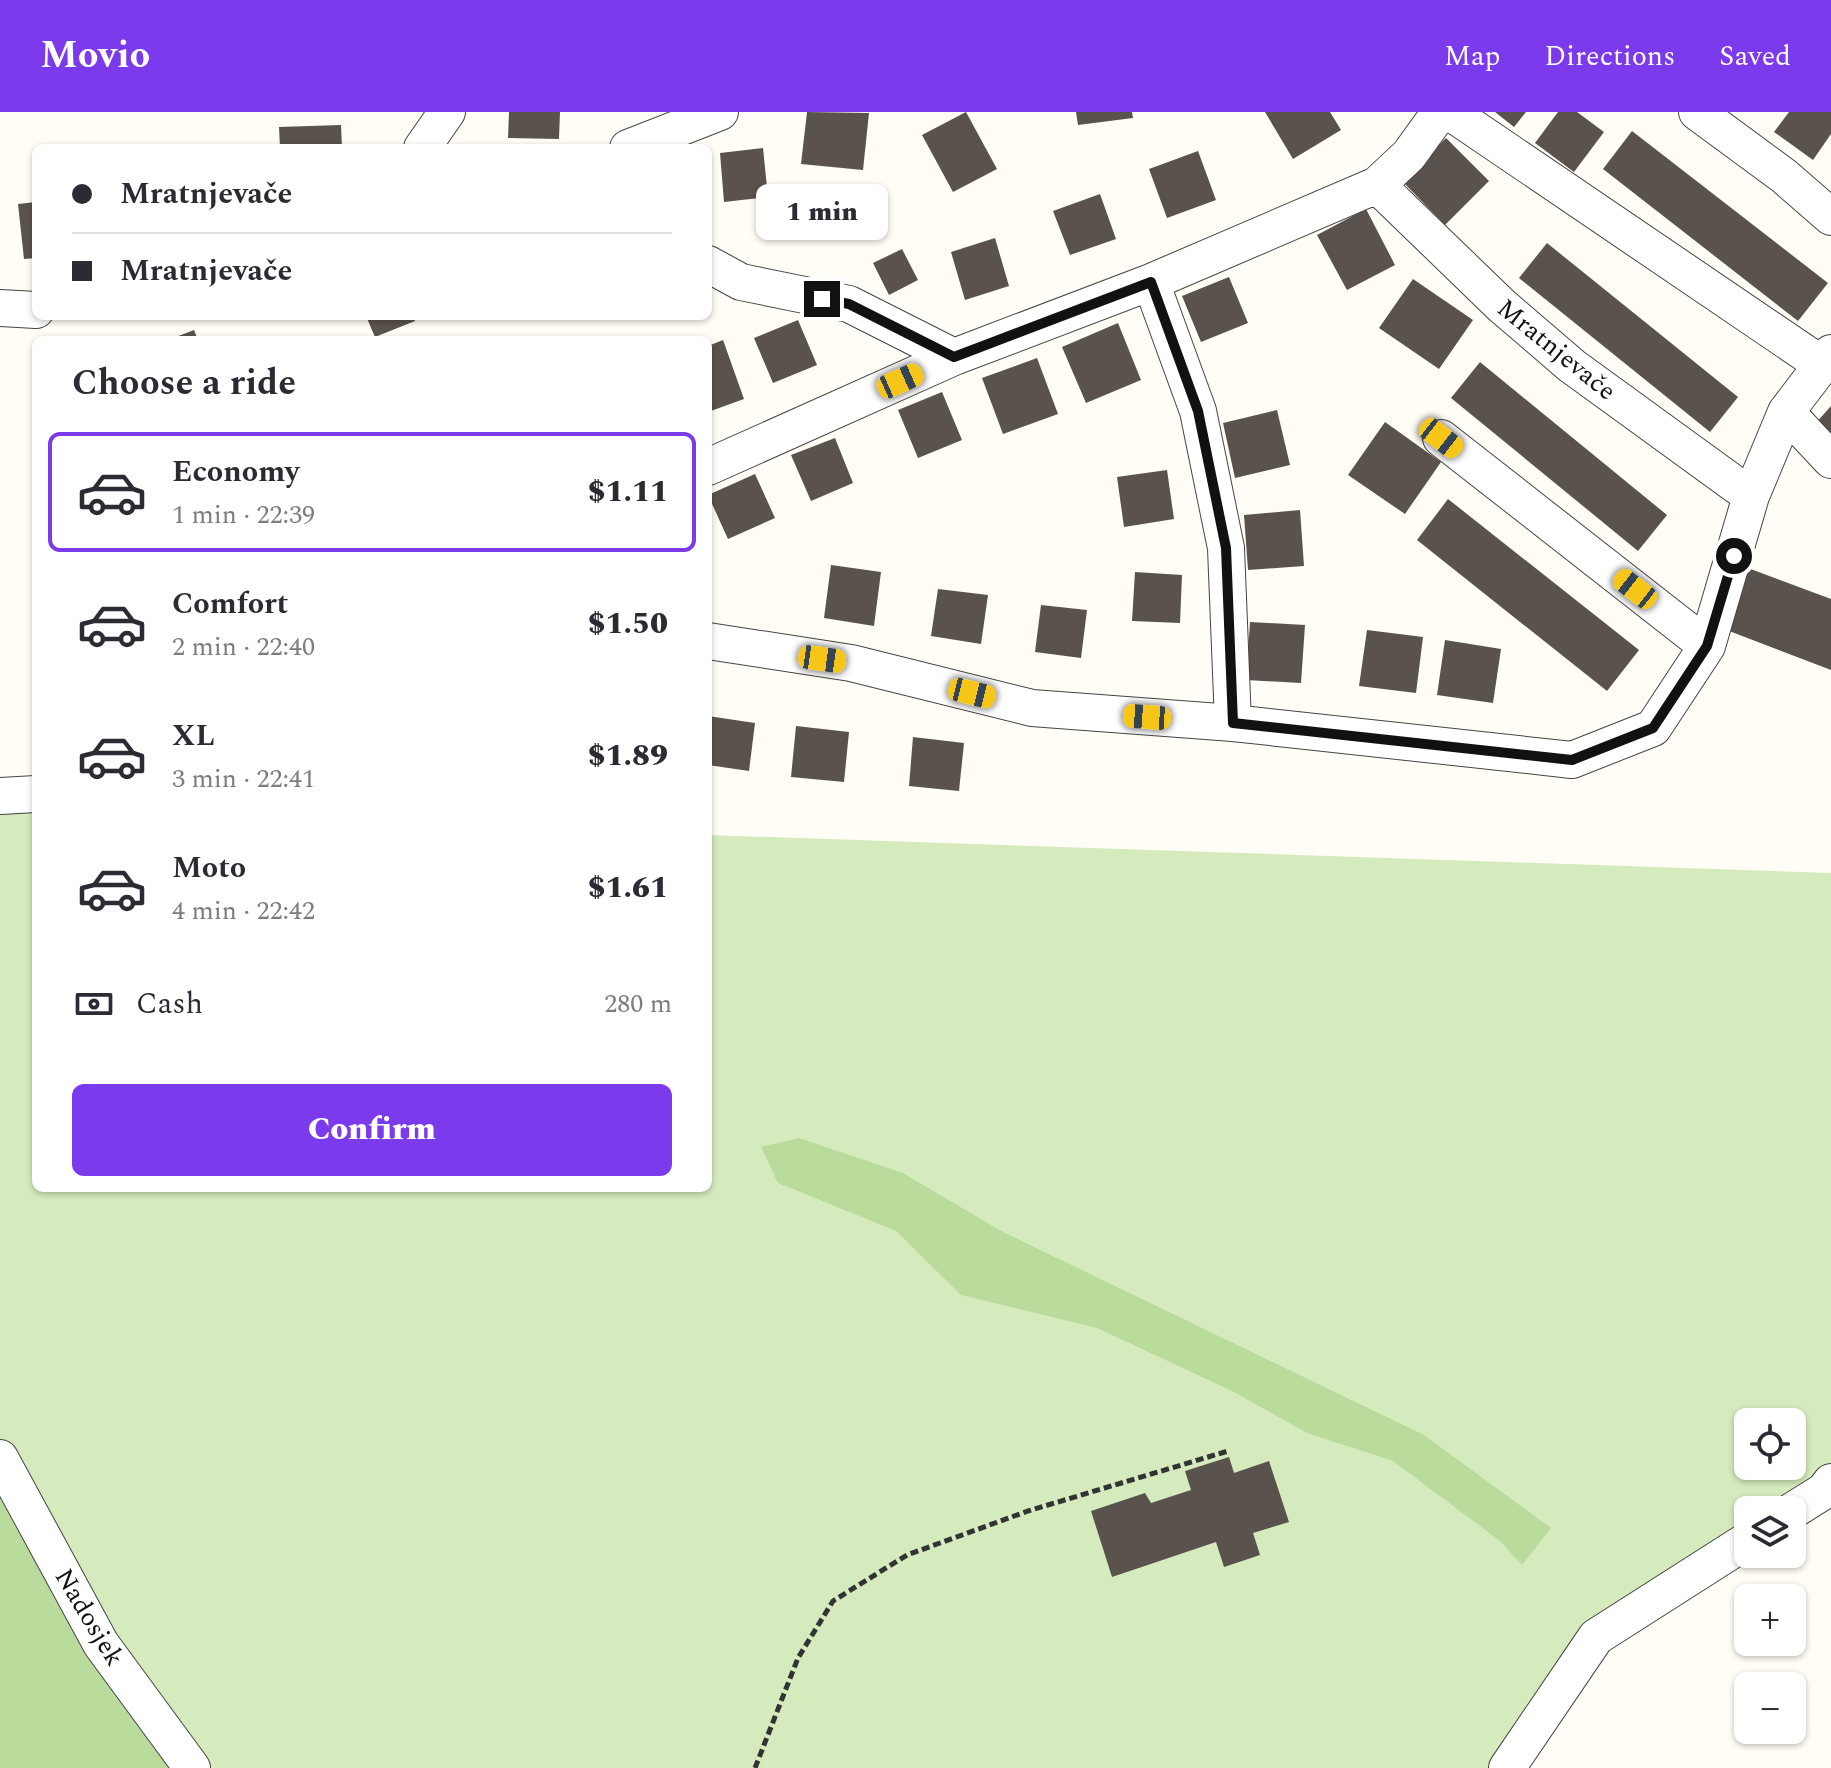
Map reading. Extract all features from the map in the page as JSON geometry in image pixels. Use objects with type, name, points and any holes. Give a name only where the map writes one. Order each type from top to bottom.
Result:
[{"type":"street","points":[[425,144],[447,112]]},
{"type":"street","points":[[638,144],[720,112]]},
{"type":"street","points":[[712,465],[954,357],[1151,282],[1377,185],[1409,155],[1440,112]]},
{"type":"street","points":[[712,642],[851,663],[1032,708],[1233,723],[1572,760],[1653,728],[1707,646],[1751,496],[1786,412],[1826,359],[1450,112]]},
{"type":"street","points":[[1697,112],[1784,176],[1831,217]]},
{"type":"street","name":"Mratnjevače","points":[[1377,185],[1489,294],[1572,366],[1751,496]]},
{"type":"street","points":[[712,266],[741,282],[849,304],[954,357]]},
{"type":"street","points":[[1151,282],[1198,411],[1226,548],[1233,723]]},
{"type":"street","points":[[0,308],[32,310]]},
{"type":"street","points":[[1786,412],[1831,460]]},
{"type":"street","points":[[1441,438],[1707,646]]},
{"type":"street","points":[[0,796],[32,794]]},
{"type":"street","name":"Nadosjek","points":[[0,1458],[101,1644],[192,1768]]},
{"type":"street","points":[[1806,1502],[1824,1491],[1831,1482]]},
{"type":"street","points":[[1507,1768],[1596,1637],[1734,1549]]},
{"type":"path","points":[[755,1768],[798,1658],[833,1601],[907,1555],[1028,1511],[1228,1451]]},
{"type":"green space","points":[[32,799],[32,1192],[712,1192],[712,835],[1831,873],[1831,1482],[1806,1500],[1806,1496],[1734,1496],[1734,1549],[1596,1637],[1507,1768],[192,1768],[0,1458],[0,802]]},
{"type":"green space","points":[[799,1138],[903,1173],[1001,1231],[1424,1435],[1551,1528],[1522,1565],[1500,1541],[1393,1461],[1307,1433],[1232,1391],[1097,1328],[961,1295],[896,1231],[778,1183],[761,1147]]},
{"type":"green space","points":[[0,1451],[26,1501],[208,1768],[0,1768]]},
{"type":"building","points":[[509,112],[560,112],[559,139],[508,138]]},
{"type":"building","points":[[807,112],[869,113],[863,170],[801,164]]},
{"type":"building","points":[[966,112],[997,169],[953,192],[922,135]]},
{"type":"building","points":[[1076,112],[1132,112],[1133,118],[1078,125]]},
{"type":"building","points":[[1265,112],[1330,112],[1341,130],[1293,159]]},
{"type":"building","points":[[1495,112],[1526,112],[1514,127]]},
{"type":"building","points":[[1558,112],[1577,112],[1604,132],[1574,172],[1535,143]]},
{"type":"building","points":[[1789,112],[1831,112],[1831,134],[1813,160],[1774,132]]},
{"type":"building","points":[[341,125],[342,144],[280,144],[279,127]]},
{"type":"building","points":[[1632,131],[1828,283],[1798,321],[1603,169]]},
{"type":"building","points":[[1446,138],[1489,181],[1445,225],[1402,181]]},
{"type":"building","points":[[763,148],[768,197],[724,202],[720,153]]},
{"type":"building","points":[[1198,151],[1216,200],[1167,218],[1149,169]]},
{"type":"building","points":[[1100,194],[1116,239],[1070,255],[1053,211]]},
{"type":"building","points":[[32,202],[32,258],[24,259],[18,204]]},
{"type":"building","points":[[1366,209],[1395,265],[1347,290],[1317,235]]},
{"type":"building","points":[[995,238],[1009,286],[965,300],[951,252]]},
{"type":"building","points":[[1547,243],[1738,397],[1710,432],[1519,278]]},
{"type":"building","points":[[902,249],[918,280],[889,295],[873,263]]},
{"type":"building","points":[[1229,277],[1248,323],[1201,342],[1182,296]]},
{"type":"building","points":[[1413,279],[1473,320],[1439,369],[1379,328]]},
{"type":"building","points":[[368,320],[415,321],[378,336],[375,336]]},
{"type":"building","points":[[798,320],[817,365],[773,383],[754,338]]},
{"type":"building","points":[[1118,323],[1141,380],[1086,403],[1062,347]]},
{"type":"building","points":[[194,330],[196,336],[178,336]]},
{"type":"building","points":[[723,340],[744,399],[712,411],[712,344]]},
{"type":"building","points":[[1037,358],[1058,414],[1003,434],[982,378]]},
{"type":"building","points":[[1480,362],[1667,515],[1638,551],[1451,398]]},
{"type":"building","points":[[942,392],[962,440],[918,458],[898,410]]},
{"type":"building","points":[[1831,406],[1831,439],[1815,424]]},
{"type":"building","points":[[1277,410],[1290,465],[1235,478],[1223,423]]},
{"type":"building","points":[[1385,422],[1441,462],[1405,514],[1348,475]]},
{"type":"building","points":[[835,438],[853,483],[811,501],[791,455]]},
{"type":"building","points":[[1167,470],[1174,519],[1124,527],[1117,477]]},
{"type":"building","points":[[755,474],[775,518],[728,539],[712,504],[712,493]]},
{"type":"building","points":[[1448,499],[1639,650],[1607,691],[1417,540]]},
{"type":"building","points":[[1300,510],[1304,566],[1248,570],[1244,515]]},
{"type":"building","points":[[831,565],[881,572],[874,626],[824,618]]},
{"type":"building","points":[[1748,568],[1831,599],[1831,670],[1724,629]]},
{"type":"building","points":[[1135,572],[1182,575],[1180,623],[1132,621]]},
{"type":"building","points":[[938,589],[988,595],[981,644],[931,636]]},
{"type":"building","points":[[1041,605],[1087,610],[1081,658],[1035,652]]},
{"type":"building","points":[[1250,622],[1305,625],[1301,683],[1246,680]]},
{"type":"building","points":[[1367,630],[1423,637],[1416,693],[1359,686]]},
{"type":"building","points":[[1445,640],[1501,649],[1493,703],[1437,695]]},
{"type":"building","points":[[712,717],[755,723],[749,771],[712,766]]},
{"type":"building","points":[[796,726],[849,732],[844,782],[791,777]]},
{"type":"building","points":[[913,737],[964,743],[959,791],[909,786]]},
{"type":"building","points":[[1229,1457],[1234,1473],[1269,1461],[1289,1522],[1253,1533],[1260,1555],[1224,1567],[1216,1542],[1112,1577],[1091,1511],[1145,1493],[1151,1503],[1191,1490],[1185,1471]]},
{"type":"route","points":[[822,299],[849,304],[954,357],[1151,282],[1198,411],[1226,548],[1233,723],[1572,760],[1653,728],[1707,646],[1734,556]]}]
